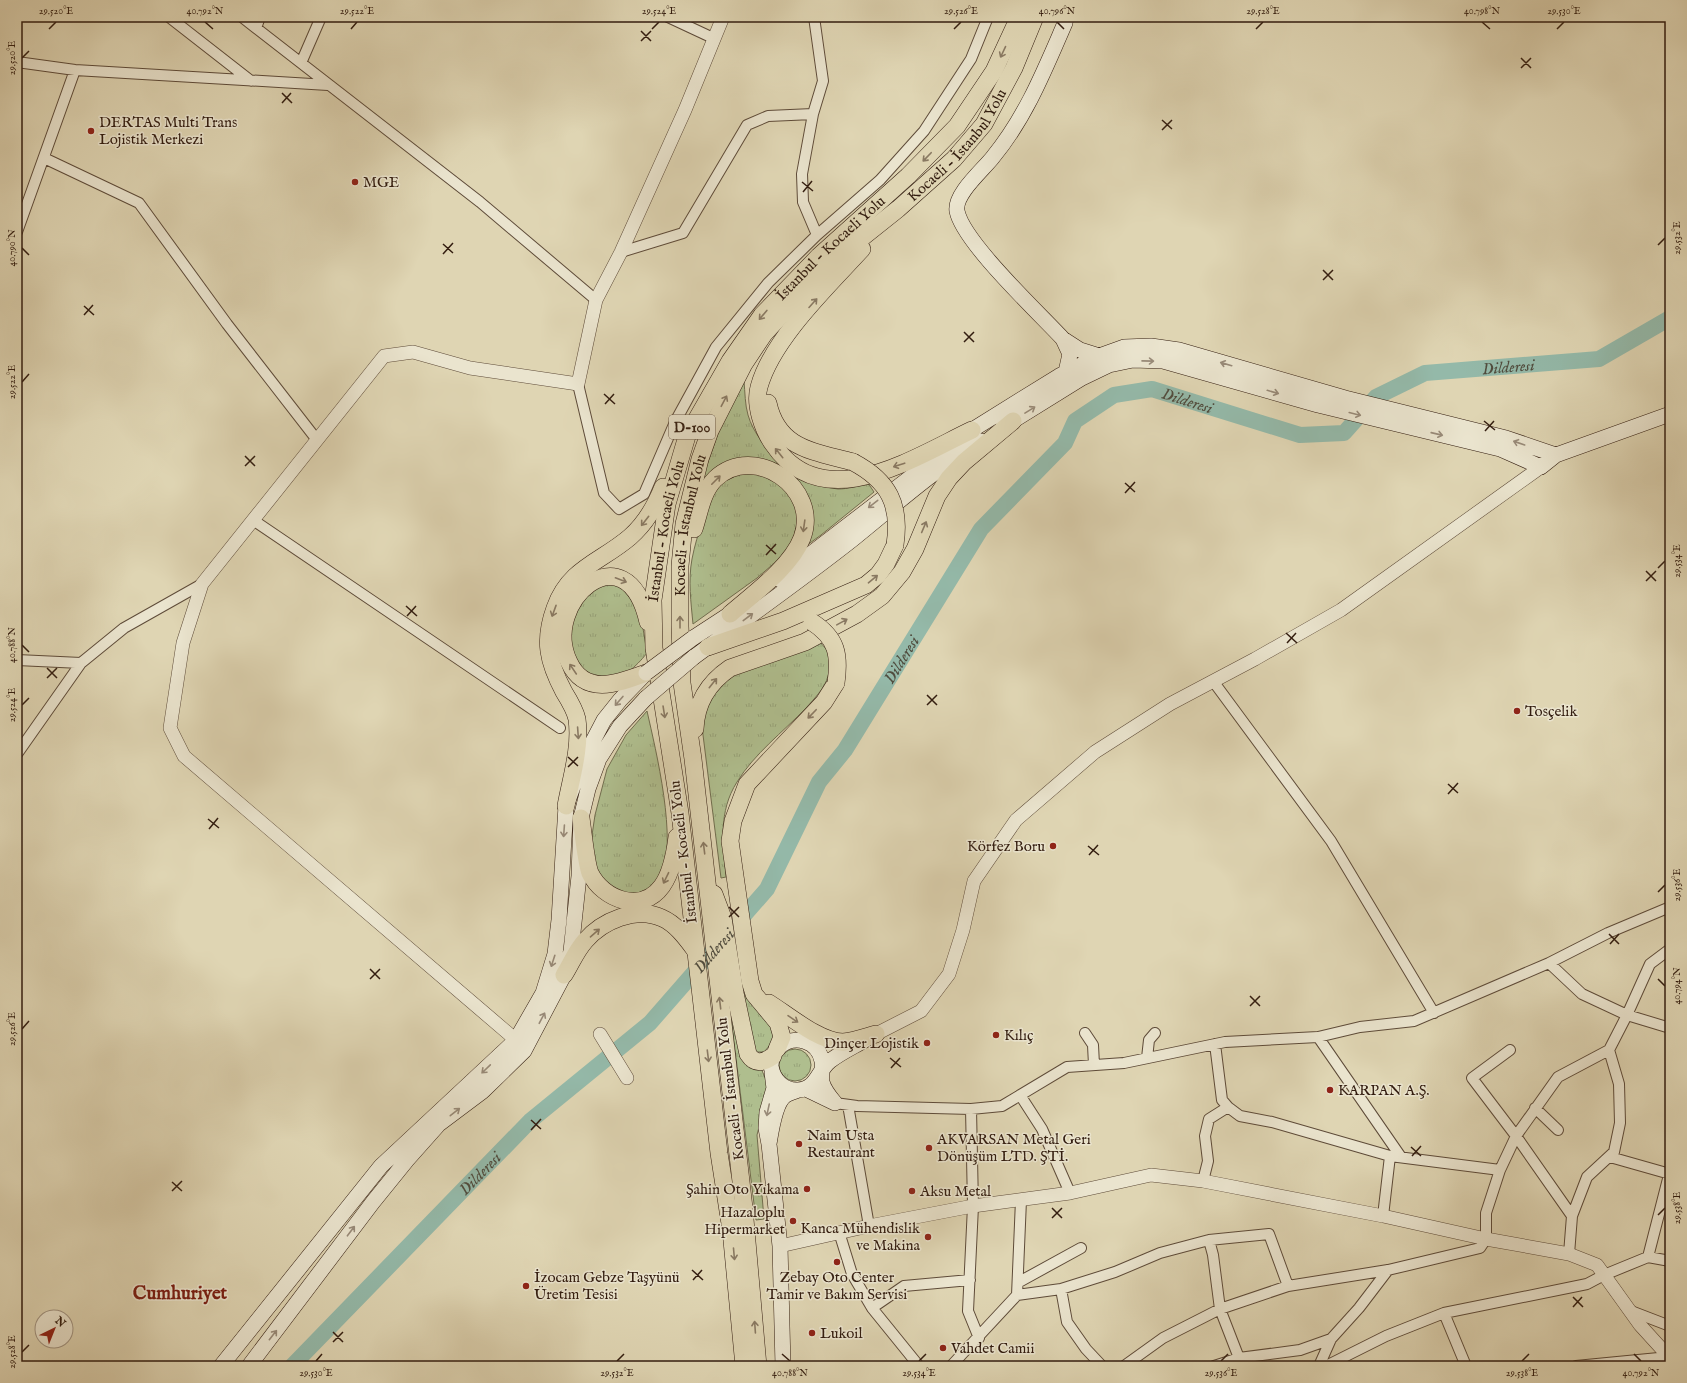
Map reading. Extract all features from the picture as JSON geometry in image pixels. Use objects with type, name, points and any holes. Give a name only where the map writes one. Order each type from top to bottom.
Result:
[{"type":"highway","name":"İstanbul - Kocaeli Yolu","points":[[744,1366],[731,1230],[719,1152],[680,813],[654,648],[653,600],[667,504],[687,436],[730,361],[762,315],[819,256],[908,176],[957,126],[994,70],[1019,17]]},
{"type":"highway","name":"Kocaeli - İstanbul Yolu","points":[[758,1366],[724,976],[716,917],[706,872],[693,759],[682,683],[680,566],[684,524],[700,458],[720,408],[744,364],[764,334],[824,268],[898,208],[954,159],[984,124],[1014,68],[1035,17]]},
{"type":"highway","points":[[898,208],[800,317],[764,373],[758,388],[758,402],[764,432],[781,456],[808,474],[837,481],[858,479],[909,462],[972,430]]},
{"type":"highway","points":[[701,652],[784,621],[866,585],[878,575],[886,564],[894,545],[897,527],[892,497],[884,486],[865,469],[853,462],[795,445],[777,428],[771,418],[766,397],[769,382],[790,331]]},
{"type":"highway","points":[[693,759],[698,705],[721,674],[730,668],[805,642],[857,614],[882,596],[902,572],[915,549],[937,496],[949,478],[964,462],[1013,421]]},
{"type":"highway","points":[[566,806],[578,740],[577,718],[557,679],[551,664],[547,646],[549,628],[555,607],[566,588],[578,572],[629,538],[643,524],[654,508],[670,468],[687,436]]},
{"type":"highway","points":[[680,566],[695,526],[703,496],[715,479],[730,468],[748,464],[768,469],[784,478],[793,486],[801,500],[805,518],[802,537],[792,556],[730,614]]},
{"type":"highway","points":[[646,673],[615,684],[602,686],[582,680],[573,671],[564,648],[563,636],[572,602],[583,588],[595,580],[606,577],[624,580],[633,586],[645,605],[654,648]]},
{"type":"highway","points":[[724,976],[748,1054],[752,1060],[759,1062],[774,1059],[782,1037],[781,1030],[774,1016],[754,994],[750,982],[730,841],[733,821],[747,784],[824,702],[836,683],[838,656],[821,628],[812,622],[797,620],[784,621]]},
{"type":"highway","points":[[581,818],[590,872],[602,889],[610,896],[633,902],[654,895],[662,886],[669,874],[675,852],[680,813]]},
{"type":"highway","points":[[564,976],[585,941],[603,925],[619,918],[649,914],[663,918],[685,937],[695,950]]},
{"type":"highway","points":[[747,957],[758,991],[766,1001],[805,1027],[829,1040],[841,1042],[852,1041],[876,1034]]},
{"type":"main road","points":[[1066,17],[1065,23],[1037,87],[1013,131],[994,157],[964,190],[959,200],[957,210],[970,237],[1063,339],[1080,350],[1099,356]]},
{"type":"main road","points":[[1063,339],[1070,354],[1066,372]]},
{"type":"main road","points":[[221,1366],[381,1166],[520,1046],[542,993],[555,954],[559,920],[566,806],[582,762],[604,720],[620,700],[646,673],[693,638],[730,614],[972,430],[1066,372],[1099,356],[1124,347],[1152,346],[1179,350],[1345,398],[1506,438],[1556,455]]},
{"type":"main road","points":[[249,1366],[373,1202],[407,1160],[439,1124],[483,1091],[520,1046],[564,976],[573,933],[579,876],[581,818],[588,789],[599,759],[620,726],[646,698],[701,652],[825,560],[962,452],[1089,375],[1109,365],[1133,360],[1163,361],[1318,405],[1500,449],[1541,467],[1556,455],[1670,414]]},
{"type":"main road","points":[[769,1144],[776,1112],[785,1095],[813,1084],[819,1078],[822,1070],[830,1061],[876,1034]]},
{"type":"main road","points":[[784,1364],[780,1246],[766,1128],[767,1112],[774,1088],[774,1059],[791,1040],[807,1042],[819,1053],[822,1061],[822,1083],[841,1104]]},
{"type":"main road","points":[[774,1059],[782,1086],[802,1089],[841,1104]]},
{"type":"street","points":[[170,17],[251,80]]},
{"type":"street","points":[[242,17],[480,202],[596,300]]},
{"type":"street","points":[[256,28],[260,17]]},
{"type":"street","points":[[300,63],[321,17]]},
{"type":"street","points":[[668,17],[713,38]]},
{"type":"street","points":[[723,17],[713,38],[685,110],[621,252],[596,300],[578,384],[604,493],[618,509],[644,494],[675,422],[716,347],[768,283],[818,235],[880,180],[924,131],[971,59],[988,17]]},
{"type":"street","points":[[814,17],[823,81],[813,114],[802,174],[803,202],[818,235]]},
{"type":"street","points":[[17,62],[75,70],[328,85]]},
{"type":"street","points":[[17,232],[75,70]]},
{"type":"street","points":[[621,252],[683,232],[747,125],[768,116],[813,114]]},
{"type":"street","points":[[44,158],[139,203],[227,324],[317,440]]},
{"type":"street","points":[[520,1046],[184,756],[170,728],[183,643],[202,584],[384,356],[413,352],[470,368],[578,384]]},
{"type":"street","points":[[876,1034],[921,1011],[949,974],[963,930],[974,880],[1016,820],[1095,752],[1170,704],[1341,610],[1541,467]]},
{"type":"street","points":[[253,520],[560,728]]},
{"type":"street","points":[[17,754],[82,663],[124,628],[202,584]]},
{"type":"street","points":[[17,660],[82,663]]},
{"type":"street","points":[[1213,681],[1331,841],[1434,1013]]},
{"type":"street","points":[[869,1226],[841,1104],[971,1109],[1002,1106],[1067,1067],[1124,1063],[1225,1042],[1318,1037],[1360,1027],[1414,1021],[1549,963],[1608,933],[1670,907]]},
{"type":"street","points":[[1124,1366],[1163,1338],[1220,1309],[1288,1286],[1388,1270],[1480,1248],[1486,1239],[1486,1213],[1500,1170],[1516,1136],[1558,1078],[1609,1050],[1627,1016],[1650,964],[1670,949]]},
{"type":"street","points":[[1549,963],[1582,994],[1627,1016],[1670,1028]]},
{"type":"street","points":[[1085,1033],[1093,1045],[1094,1065]]},
{"type":"street","points":[[1147,1058],[1149,1040],[1155,1033]]},
{"type":"street","points":[[600,1034],[627,1078]]},
{"type":"street","points":[[1318,1037],[1401,1157]]},
{"type":"street","points":[[1215,1044],[1222,1100],[1228,1108],[1240,1116],[1272,1122],[1390,1156],[1500,1170]]},
{"type":"street","points":[[1510,1050],[1472,1078],[1516,1136],[1572,1216]]},
{"type":"street","points":[[1569,1254],[1572,1216],[1587,1177],[1614,1152],[1620,1123],[1619,1084],[1609,1050]]},
{"type":"street","points":[[1020,1095],[1042,1129],[1070,1193]]},
{"type":"street","points":[[1203,1181],[1208,1161],[1205,1136],[1209,1119],[1228,1108]]},
{"type":"street","points":[[1535,1108],[1558,1130]]},
{"type":"street","points":[[971,1109],[974,1206],[968,1311],[979,1338]]},
{"type":"street","points":[[1383,1216],[1390,1156]]},
{"type":"street","points":[[1610,1157],[1670,1173],[1648,1257]]},
{"type":"street","points":[[780,1246],[839,1232],[974,1206],[1070,1193],[1151,1176],[1203,1181],[1383,1216],[1486,1239],[1569,1254],[1597,1265],[1630,1311],[1670,1357]]},
{"type":"street","points":[[951,1366],[979,1338],[1017,1295],[1019,1282],[1021,1200]]},
{"type":"street","points":[[839,1232],[852,1274],[872,1308],[919,1366]]},
{"type":"street","points":[[1017,1295],[1061,1289],[1115,1272],[1160,1253],[1209,1240],[1269,1234],[1288,1286]]},
{"type":"street","points":[[1209,1240],[1213,1255],[1220,1309],[1239,1358]]},
{"type":"street","points":[[1019,1282],[1081,1248]]},
{"type":"street","points":[[1326,1366],[1386,1336],[1444,1313],[1587,1284],[1604,1275],[1648,1257],[1670,1261]]},
{"type":"street","points":[[1319,1366],[1331,1339],[1359,1308],[1388,1270]]},
{"type":"street","points":[[872,1308],[904,1286],[970,1280]]},
{"type":"street","points":[[1061,1289],[1067,1322],[1086,1349],[1102,1366]]},
{"type":"street","points":[[1630,1311],[1670,1326]]},
{"type":"street","points":[[1444,1313],[1466,1366]]},
{"type":"street","points":[[1214,1366],[1239,1358],[1300,1350],[1331,1339]]},
{"type":"street","points":[[1576,1366],[1670,1357]]},
{"type":"green space","points":[[744,381],[747,411],[753,428],[761,441],[784,464],[811,481],[824,486],[842,489],[868,483],[874,492],[803,548],[808,508],[748,458],[740,458],[726,462],[715,469],[700,485],[721,425]]},
{"type":"green space","points":[[746,471],[773,476],[796,504],[798,520],[794,536],[786,553],[757,578],[693,624],[690,575],[694,549],[703,521],[718,484]]},
{"type":"green space","points":[[617,582],[640,610],[647,653],[627,673],[617,678],[608,679],[581,672],[568,637],[570,620],[589,589]]},
{"type":"green space","points":[[818,640],[829,652],[830,664],[827,680],[819,693],[806,708],[752,762],[737,782],[731,793],[724,816],[723,828],[726,877],[721,878],[701,719],[720,681]]},
{"type":"green space","points":[[647,711],[664,796],[667,842],[666,862],[660,880],[644,895],[619,896],[594,873],[591,842],[595,815],[607,769],[626,735]]},
{"type":"green space","points":[[739,967],[769,1017],[776,1038],[764,1052],[756,1052],[751,1047]]},
{"type":"green space","points":[[728,993],[767,1082],[768,1092],[757,1135],[764,1219],[756,1220]]},
{"type":"green space","points":[[792,1049],[798,1049],[808,1056],[811,1065],[810,1071],[804,1078],[798,1081],[792,1081],[782,1074],[779,1068],[779,1062],[786,1052]]},
{"type":"waterway","name":"Dilderesi","points":[[292,1366],[530,1121],[650,1023],[767,889],[819,782],[845,750],[981,529],[1065,443],[1075,421],[1114,395],[1152,389],[1300,435],[1344,433],[1376,397],[1425,373],[1599,359],[1670,318]]},
{"type":"place","name":"DERTAS Multi Trans Lojistik Merkezi","points":[[91,131]]},
{"type":"place","name":"MGE","points":[[355,182]]},
{"type":"place","name":"Tosçelik","points":[[1517,711]]},
{"type":"place","name":"Körfez Boru","points":[[1053,846]]},
{"type":"place","name":"Kılıç","points":[[996,1035]]},
{"type":"place","name":"Dinçer Lojistik","points":[[927,1043]]},
{"type":"place","name":"KARPAN A.Ş.","points":[[1330,1090]]},
{"type":"place","name":"Naim Usta Restaurant","points":[[799,1144]]},
{"type":"place","name":"AKVARSAN Metal Geri Dönüşüm LTD. ŞTİ.","points":[[929,1148]]},
{"type":"place","name":"Şahin Oto Yıkama","points":[[807,1189]]},
{"type":"place","name":"Aksu Metal","points":[[912,1191]]},
{"type":"place","name":"Hazaloplu Hipermarket","points":[[793,1221]]},
{"type":"place","name":"Kanca Mühendislik ve Makina","points":[[928,1237]]},
{"type":"place","name":"Zebay Oto Center Tamir ve Bakım Servisi","points":[[837,1262]]},
{"type":"place","name":"İzocam Gebze Taşyünü Üretim Tesisi","points":[[526,1286]]},
{"type":"place","name":"Lukoil","points":[[812,1333]]},
{"type":"place","name":"Vahdet Camii","points":[[943,1348]]},
{"type":"district","name":"Cumhuriyet","points":[[180,1292]]}]
